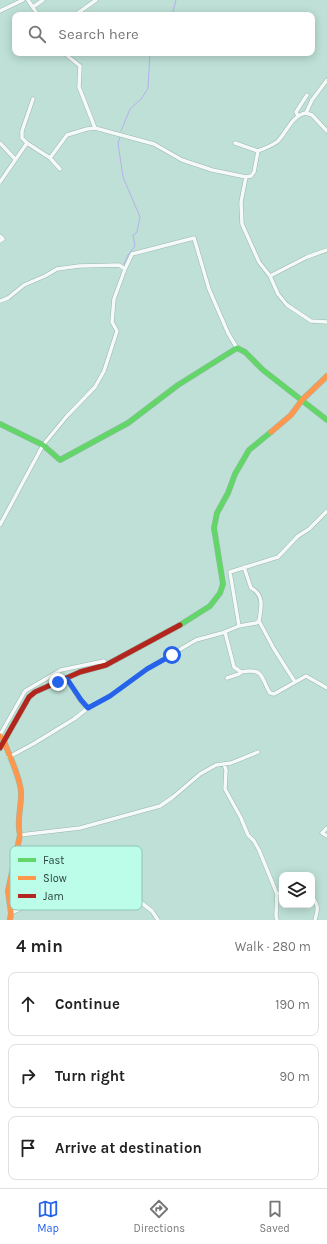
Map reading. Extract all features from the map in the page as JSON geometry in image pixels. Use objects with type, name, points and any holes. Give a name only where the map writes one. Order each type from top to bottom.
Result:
[{"type":"street","points":[[0,11],[23,0]]},
{"type":"street","points":[[28,0],[36,12]]},
{"type":"street","points":[[33,7],[43,0]]},
{"type":"street","points":[[79,12],[96,0]]},
{"type":"street","points":[[68,56],[80,66],[79,87],[95,128]]},
{"type":"street","points":[[306,113],[312,100],[327,80]]},
{"type":"street","points":[[298,116],[296,112],[307,95]]},
{"type":"street","points":[[33,99],[22,131],[22,138],[50,158],[60,169]]},
{"type":"street","points":[[236,143],[258,151],[273,145],[279,140],[298,116],[306,113],[312,115],[327,131]]},
{"type":"street","points":[[50,158],[67,135],[95,128],[154,144],[182,160],[212,170],[246,177],[251,176],[254,172],[258,151]]},
{"type":"street","points":[[0,143],[15,159]]},
{"type":"street","points":[[0,182],[27,143]]},
{"type":"street","points":[[246,177],[241,202],[242,224],[259,262],[270,276],[278,294],[287,305],[311,321],[327,322]]},
{"type":"street","points":[[0,236],[3,239],[0,241]]},
{"type":"street","points":[[0,525],[43,445],[95,386],[104,371],[117,331],[112,322],[114,299],[132,254],[194,238],[209,290],[224,326],[237,348],[245,352],[263,370],[327,420]]},
{"type":"street","points":[[270,276],[307,257],[327,250]]},
{"type":"street","points":[[0,301],[8,298],[24,285],[57,269],[79,266],[119,265],[125,269]]},
{"type":"street","points":[[0,424],[43,445],[60,460],[67,458],[128,423],[178,385],[237,348]]},
{"type":"street","points":[[2,738],[32,695],[48,686],[67,679],[80,672],[106,666],[149,640],[176,628],[210,606],[220,593],[223,584],[214,528],[217,513],[228,493],[235,474],[249,450],[291,415],[302,400],[327,376]]},
{"type":"street","points":[[222,574],[278,557],[298,536],[309,529],[327,511]]},
{"type":"street","points":[[244,567],[251,588],[256,590],[262,601],[259,621],[274,649],[296,682]]},
{"type":"street","points":[[230,572],[239,626]]},
{"type":"street","points":[[9,757],[74,719],[88,708],[110,696],[147,669],[196,640],[259,621]]},
{"type":"street","points":[[225,632],[234,667],[241,672]]},
{"type":"street","points":[[0,748],[2,738],[25,691],[30,687],[61,670],[104,661],[106,666]]},
{"type":"street","points":[[228,678],[241,672],[253,670],[263,678],[266,686],[272,694],[306,676],[327,688]]},
{"type":"street","points":[[67,679],[88,708]]},
{"type":"street","points":[[2,738],[19,777],[21,793],[18,828],[20,835],[17,846]]},
{"type":"street","points":[[20,835],[80,828],[160,806],[200,774],[216,765],[232,763],[258,752]]},
{"type":"street","points":[[224,764],[226,770],[225,789],[248,834],[254,840],[259,850],[277,894],[277,920]]},
{"type":"street","points":[[327,828],[322,833],[327,836]]},
{"type":"street","points":[[10,881],[8,891],[10,906]]},
{"type":"street","points":[[315,901],[318,909],[315,920]]},
{"type":"street","points":[[142,903],[152,911],[158,920]]},
{"type":"street","points":[[10,920],[11,910]]},
{"type":"street","points":[[11,913],[18,910]]},
{"type":"waterway","points":[[173,12],[176,0]]},
{"type":"waterway","points":[[121,131],[130,109],[142,98],[148,88],[150,56]]},
{"type":"waterway","points":[[120,137],[118,143],[123,177],[140,217],[137,232],[133,235],[135,246],[128,255],[124,264]]},
{"type":"traffic: fast","points":[[0,424],[43,445],[60,460],[128,423],[178,385],[237,348],[245,352],[263,370],[327,420]]},
{"type":"traffic: fast","points":[[180,625],[210,606],[220,593],[223,584],[214,528],[217,513],[228,493],[235,474],[249,450],[271,432]]},
{"type":"traffic: slow","points":[[271,432],[291,415],[302,400],[327,376]]},
{"type":"traffic: slow","points":[[0,736],[4,741],[14,766],[21,791],[19,819],[20,835],[18,846]]},
{"type":"traffic: slow","points":[[10,882],[8,891],[10,906]]},
{"type":"traffic: slow","points":[[10,920],[11,910]]},
{"type":"traffic: jam","points":[[0,748],[29,697],[35,692],[80,672],[106,665],[180,625]]},
{"type":"route","points":[[58,682],[67,679],[74,691],[88,708],[110,696],[147,669],[172,655]]}]
